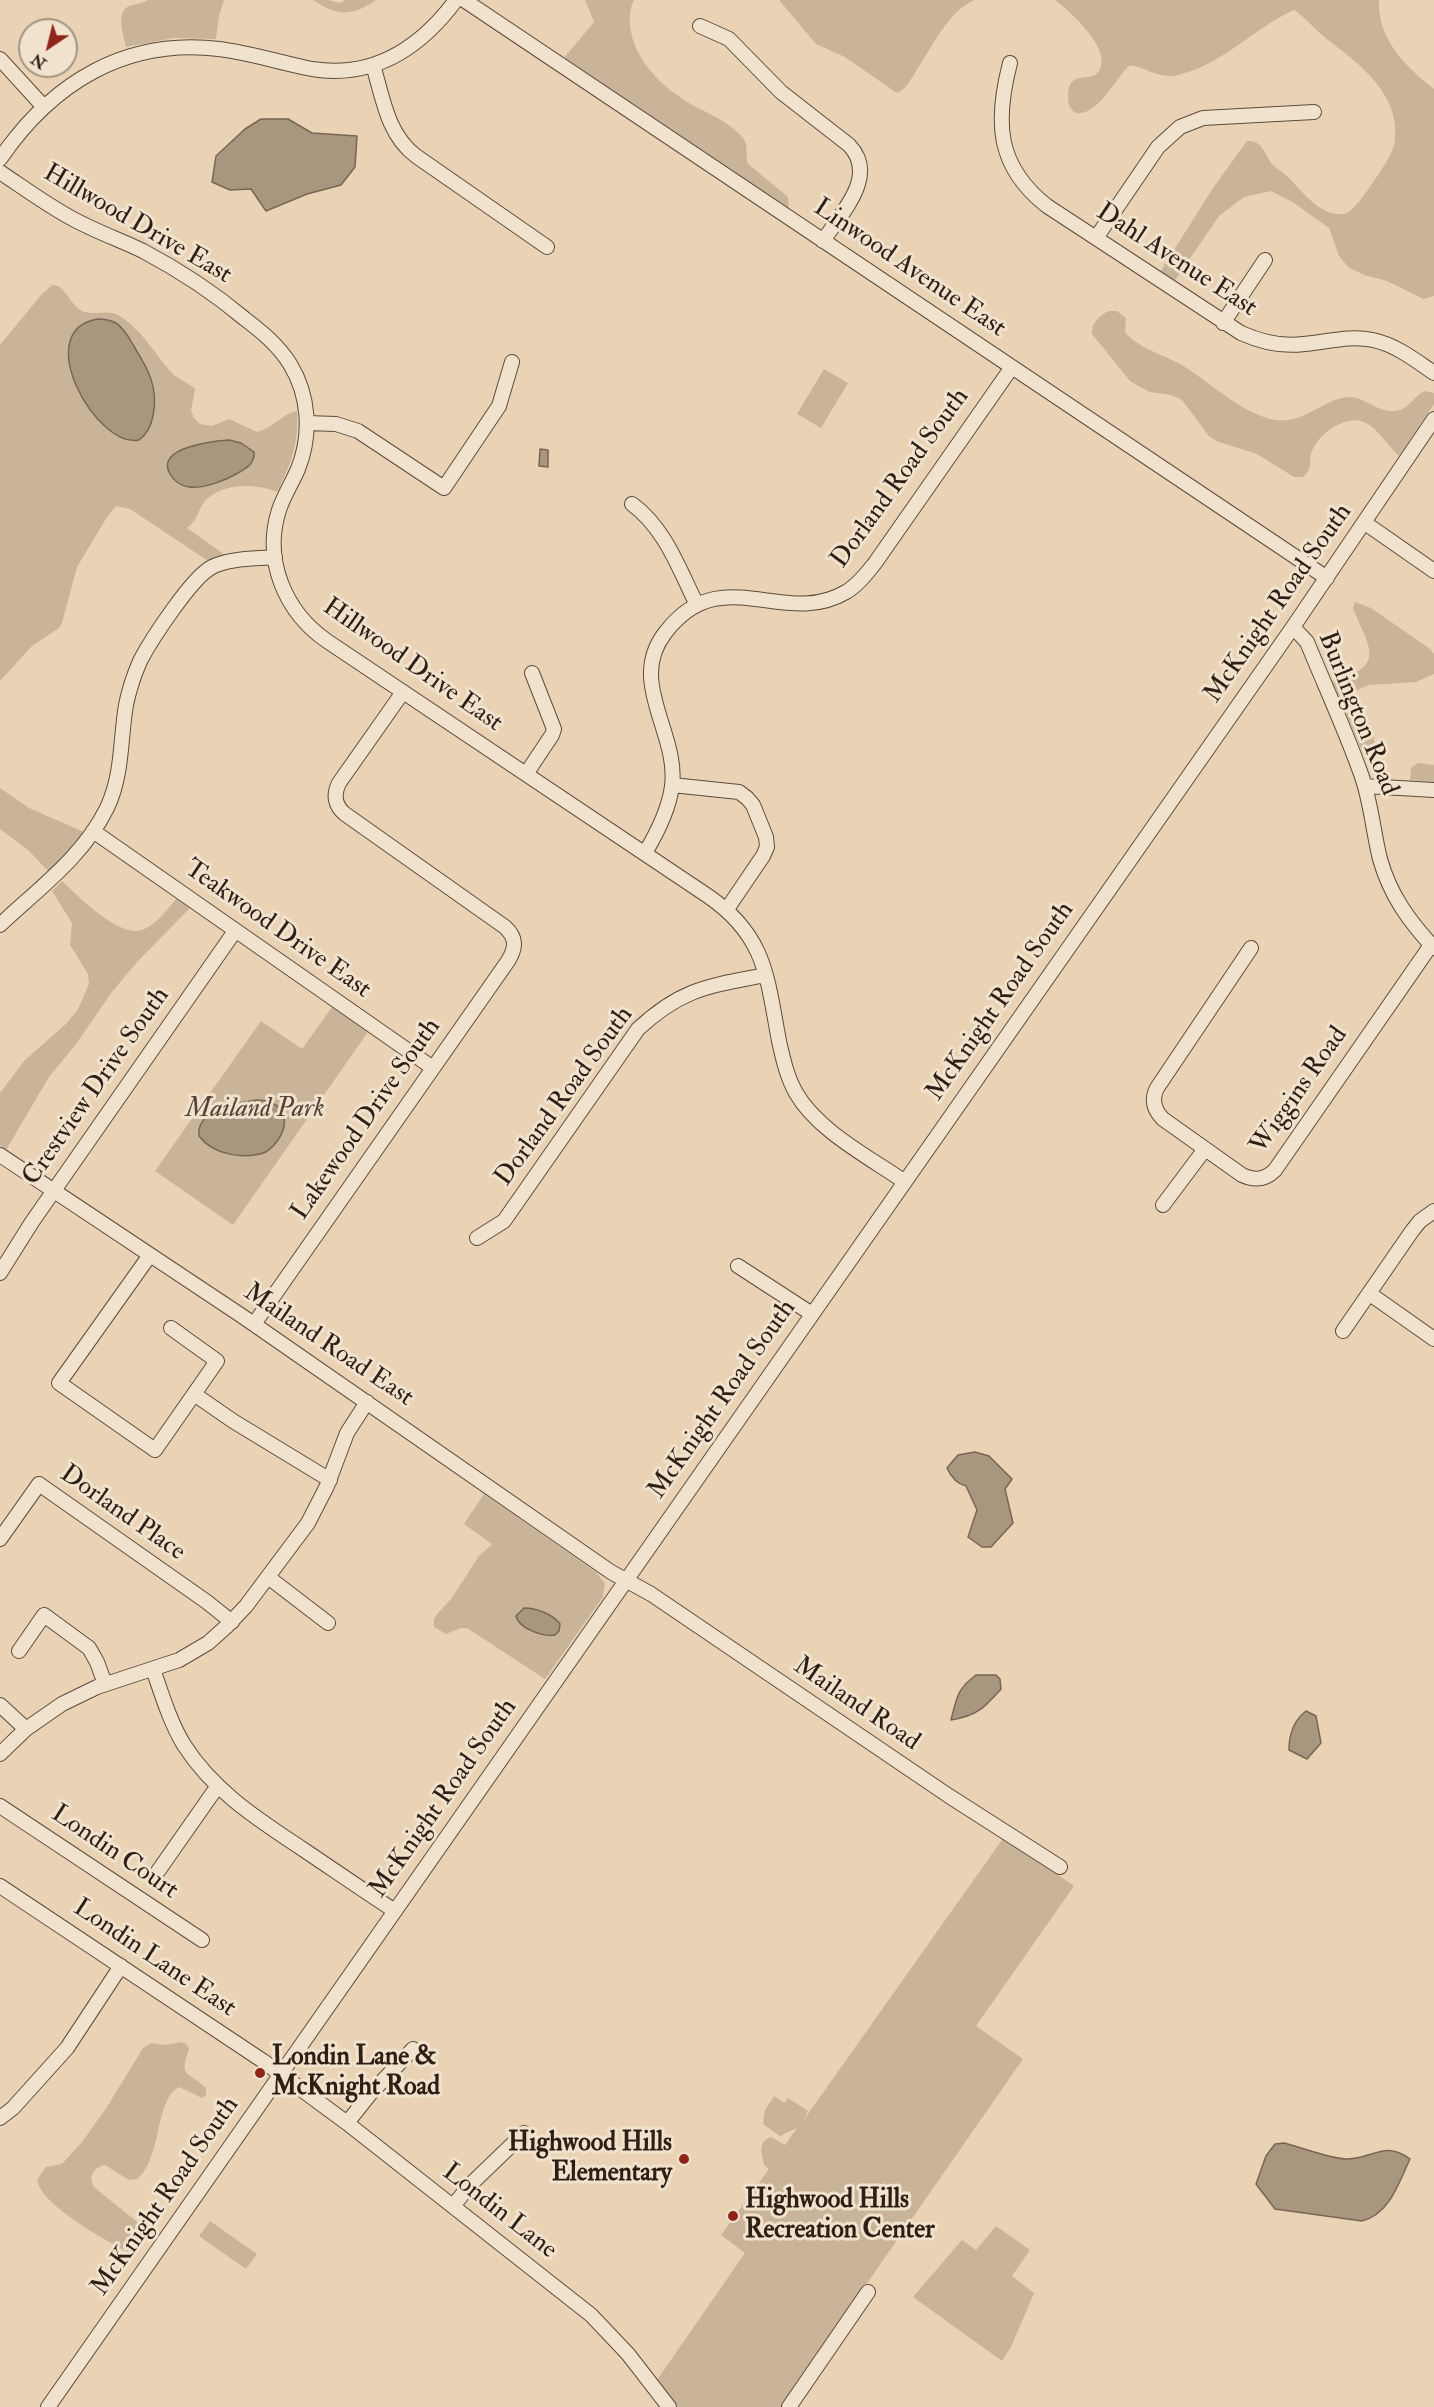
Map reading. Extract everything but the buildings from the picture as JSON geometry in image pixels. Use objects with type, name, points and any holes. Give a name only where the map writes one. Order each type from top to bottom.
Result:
[{"type":"street","points":[[0,159],[22,129],[43,106],[70,85],[104,66],[130,56],[169,48],[220,49],[320,70],[349,69],[396,56],[418,42],[456,0]]},
{"type":"street","name":"Linwood Avenue East","points":[[464,0],[1327,578]]},
{"type":"street","points":[[700,26],[729,39],[780,92],[849,145],[856,154],[861,168],[859,186],[823,241]]},
{"type":"street","points":[[0,59],[43,106]]},
{"type":"street","name":"Dahl Avenue East","points":[[1010,63],[1000,116],[1003,138],[1012,165],[1037,197],[1223,323],[1250,337],[1280,344],[1304,344],[1344,338],[1373,340],[1400,351],[1434,373]]},
{"type":"street","points":[[373,64],[390,122],[402,143],[416,156],[547,247]]},
{"type":"street","points":[[1096,238],[1158,147],[1175,130],[1203,118],[1314,112]]},
{"type":"street","name":"Hillwood Drive East","points":[[0,172],[74,219],[170,266],[226,303],[283,354],[294,371],[304,399],[307,423],[302,458],[276,520],[275,558],[284,591],[295,611],[310,628],[727,909],[753,942],[766,975],[784,1065],[799,1098],[826,1127],[905,1182]]},
{"type":"street","points":[[1223,323],[1265,260]]},
{"type":"street","points":[[307,423],[336,424],[358,431],[444,488],[499,406],[512,362]]},
{"type":"street","name":"Dorland Road South","points":[[645,854],[666,811],[672,785],[671,761],[655,705],[650,670],[652,656],[664,633],[683,613],[716,597],[738,596],[803,603],[819,602],[848,591],[875,562],[1012,367]]},
{"type":"street","name":"McKnight Road South","points":[[48,2407],[1293,627],[1434,419]]},
{"type":"street","points":[[632,504],[660,532],[697,605]]},
{"type":"street","points":[[1365,523],[1434,571]]},
{"type":"street","points":[[0,925],[57,876],[93,831],[107,808],[122,756],[129,694],[138,667],[150,645],[194,582],[204,572],[224,563],[275,558]]},
{"type":"street","name":"Burlington Road","points":[[1293,627],[1307,642],[1365,786],[1380,857],[1392,892],[1411,924],[1433,947]]},
{"type":"street","points":[[526,774],[554,729],[532,673]]},
{"type":"street","name":"Lakewood Drive South","points":[[254,1324],[509,958],[515,941],[503,925],[338,807],[336,796],[339,783],[403,692]]},
{"type":"street","points":[[672,785],[739,792],[753,805],[766,837],[767,847],[727,909]]},
{"type":"street","points":[[1365,786],[1434,790]]},
{"type":"street","name":"Teakwood Drive East","points":[[93,831],[433,1068]]},
{"type":"street","name":"Crestview Drive South","points":[[0,1273],[54,1191],[236,931]]},
{"type":"street","name":"Wiggins Road","points":[[1251,948],[1154,1093],[1153,1100],[1158,1114],[1204,1149],[1249,1178],[1256,1179],[1270,1175],[1433,947]]},
{"type":"street","name":"Dorland Road South","points":[[477,1238],[504,1221],[638,1029],[678,998],[694,991],[712,985],[766,975]]},
{"type":"street","points":[[1163,1205],[1204,1149]]},
{"type":"street","name":"Mailand Road East","points":[[0,1155],[254,1324],[610,1572],[627,1580]]},
{"type":"street","points":[[1343,1331],[1412,1231],[1420,1221],[1434,1211]]},
{"type":"street","points":[[150,1255],[59,1383],[154,1450],[218,1361],[171,1328]]},
{"type":"street","points":[[738,1266],[812,1314]]},
{"type":"street","points":[[1370,1294],[1434,1339]]},
{"type":"street","points":[[194,1394],[229,1419],[330,1480]]},
{"type":"street","points":[[0,1754],[26,1729],[62,1704],[105,1684],[153,1669],[194,1652],[232,1622],[308,1523],[330,1480],[344,1439],[367,1402]]},
{"type":"street","name":"Dorland Place","points":[[0,1539],[39,1484],[232,1622]]},
{"type":"street","points":[[268,1576],[328,1623]]},
{"type":"street","name":"Mailand Road","points":[[627,1580],[1060,1868]]},
{"type":"street","points":[[19,1651],[44,1615],[89,1648],[98,1662],[105,1684]]},
{"type":"street","points":[[153,1669],[179,1737],[217,1786],[246,1811],[395,1911]]},
{"type":"street","points":[[0,1705],[26,1729]]},
{"type":"street","points":[[154,1878],[217,1786]]},
{"type":"street","name":"Londin Court","points":[[0,1806],[202,1940]]},
{"type":"street","name":"Londin Lane East","points":[[0,1886],[281,2074]]},
{"type":"street","points":[[0,2118],[13,2108],[67,2048],[122,1966]]},
{"type":"street","points":[[347,2123],[370,2094],[413,2049]]},
{"type":"street","name":"Londin Lane","points":[[281,2074],[347,2123],[591,2315],[628,2354],[669,2407]]},
{"type":"street","points":[[453,2206],[470,2185],[524,2133]]},
{"type":"street","points":[[789,2407],[868,2292]]},
{"type":"green space","points":[[148,0],[224,0],[216,39],[174,38],[126,47],[122,14],[129,6]]},
{"type":"green space","points":[[313,0],[340,3],[346,0],[376,0],[352,12],[337,12]]},
{"type":"green space","points":[[585,0],[634,0],[630,16],[631,32],[640,56],[647,66],[675,93],[721,120],[743,138],[746,144],[748,164],[788,197],[789,210],[564,58],[594,22]]},
{"type":"green space","points":[[779,0],[974,0],[964,6],[949,21],[904,89],[897,93],[845,57],[816,44]]},
{"type":"green space","points":[[1055,0],[1379,0],[1383,27],[1395,51],[1434,89],[1434,296],[1423,299],[1387,281],[1364,275],[1348,267],[1339,256],[1329,228],[1294,203],[1271,191],[1244,197],[1219,216],[1174,282],[1160,272],[1213,188],[1247,141],[1257,143],[1273,165],[1315,204],[1331,213],[1349,212],[1371,185],[1393,148],[1395,122],[1391,108],[1384,94],[1364,70],[1294,10],[1265,26],[1223,55],[1194,70],[1170,76],[1129,66],[1099,103],[1092,109],[1076,113],[1069,105],[1069,88],[1075,79],[1095,75],[1102,62],[1095,42],[1088,32]]},
{"type":"green space","points":[[52,285],[57,286],[82,311],[114,313],[134,327],[172,373],[195,389],[191,411],[200,424],[212,426],[229,419],[257,432],[297,411],[297,433],[290,463],[277,492],[249,486],[220,491],[205,501],[187,528],[225,555],[208,561],[130,509],[116,506],[77,567],[59,628],[32,646],[0,681],[0,345]],"holes":[[[92,320],[115,322],[121,326],[146,365],[152,380],[155,410],[151,424],[142,437],[113,433],[91,409],[71,376],[68,362],[69,347],[81,325]],[[189,446],[247,467],[216,481],[181,485],[170,474],[169,463],[176,454]]]},
{"type":"green space","points":[[1109,311],[1117,311],[1126,318],[1125,332],[1136,342],[1192,371],[1232,400],[1260,416],[1274,420],[1288,420],[1340,398],[1348,397],[1361,399],[1386,410],[1400,410],[1425,391],[1434,393],[1434,404],[1399,456],[1371,426],[1356,420],[1346,422],[1321,437],[1312,451],[1307,473],[1303,477],[1294,477],[1257,454],[1216,441],[1209,436],[1182,400],[1171,395],[1149,392],[1130,381],[1092,334],[1096,320]]},
{"type":"green space","points":[[824,369],[848,383],[821,428],[797,414]]},
{"type":"green space","points":[[1355,602],[1371,608],[1430,649],[1434,654],[1434,674],[1416,682],[1369,685],[1339,697],[1332,681],[1361,669],[1368,662],[1370,654],[1353,608]]},
{"type":"green space","points":[[1355,709],[1368,721],[1374,739],[1374,751],[1364,756],[1346,713]]},
{"type":"green space","points":[[1418,763],[1434,765],[1434,782],[1410,780],[1411,768]]},
{"type":"green space","points":[[0,788],[29,808],[84,832],[49,872],[28,850],[0,829]]},
{"type":"green space","points":[[62,881],[99,914],[122,928],[133,931],[142,930],[152,924],[176,899],[190,908],[137,962],[112,992],[76,1044],[49,1077],[6,1150],[0,1146],[0,1093],[24,1061],[67,1023],[78,1009],[89,984],[88,974],[70,945],[72,923],[52,891]]},
{"type":"green space","name":"Mailand Park","points":[[332,1007],[368,1032],[233,1225],[155,1171],[261,1021],[302,1049]]},
{"type":"green space","points":[[484,1494],[596,1572],[605,1584],[603,1597],[545,1679],[467,1628],[446,1634],[434,1627],[437,1614],[451,1599],[479,1556],[492,1544],[464,1524]]},
{"type":"green space","points":[[1004,1837],[1074,1886],[976,2026],[1023,2059],[781,2407],[676,2407],[657,2380],[745,2253],[721,2235],[769,2169],[764,2165],[762,2145],[771,2137],[785,2145],[797,2128],[780,2136],[763,2124],[765,2110],[774,2096],[784,2103],[788,2098],[808,2111],[803,2121]]},
{"type":"green space","points":[[181,2042],[189,2049],[185,2069],[206,2088],[206,2095],[202,2098],[179,2087],[171,2094],[162,2116],[151,2158],[137,2179],[129,2180],[105,2165],[97,2168],[91,2177],[95,2188],[151,2233],[135,2256],[64,2212],[51,2201],[37,2180],[46,2167],[62,2164],[82,2142],[107,2107],[143,2048],[151,2043],[165,2045]]},
{"type":"green space","points":[[210,2221],[257,2254],[246,2269],[199,2236]]},
{"type":"green space","points":[[996,2226],[1030,2250],[1012,2276],[1034,2293],[1011,2347],[1002,2361],[913,2297],[962,2240],[976,2250]]},
{"type":"shaded area","points":[[261,119],[288,119],[312,133],[357,136],[355,167],[341,185],[307,194],[266,211],[251,189],[230,190],[212,182],[216,156],[245,129]]},
{"type":"shaded area","points":[[98,319],[112,321],[121,328],[139,354],[151,379],[155,396],[153,416],[148,430],[139,440],[122,438],[105,426],[89,409],[77,387],[70,364],[69,344],[78,328]]},
{"type":"shaded area","points":[[229,440],[241,443],[254,452],[252,462],[241,471],[201,487],[181,484],[170,474],[167,465],[170,457],[178,452],[200,444]]},
{"type":"shaded area","points":[[540,449],[548,450],[548,467],[539,466]]},
{"type":"shaded area","points":[[257,1100],[277,1106],[284,1120],[280,1137],[266,1152],[249,1156],[221,1152],[212,1148],[199,1136],[204,1119],[219,1109]]},
{"type":"shaded area","points":[[975,1452],[989,1456],[1012,1479],[1005,1489],[1013,1523],[991,1547],[982,1547],[968,1537],[977,1510],[966,1486],[955,1480],[947,1468],[958,1455]]},
{"type":"shaded area","points":[[524,1608],[539,1610],[553,1617],[560,1624],[559,1631],[555,1635],[550,1635],[539,1633],[522,1625],[516,1616]]},
{"type":"shaded area","points":[[976,1675],[996,1675],[1000,1679],[1001,1689],[979,1710],[951,1720],[959,1694]]},
{"type":"shaded area","points":[[1306,1711],[1316,1716],[1321,1743],[1307,1759],[1289,1750],[1293,1728]]},
{"type":"shaded area","points":[[1284,2143],[1347,2159],[1393,2151],[1410,2159],[1387,2204],[1380,2212],[1362,2221],[1275,2209],[1256,2184],[1266,2156],[1275,2144]]},
{"type":"place","name":"Londin Lane & McKnight Road","points":[[260,2073]]},
{"type":"place","name":"Highwood Hills Elementary","points":[[684,2159]]},
{"type":"place","name":"Highwood Hills Recreation Center","points":[[733,2216]]}]
